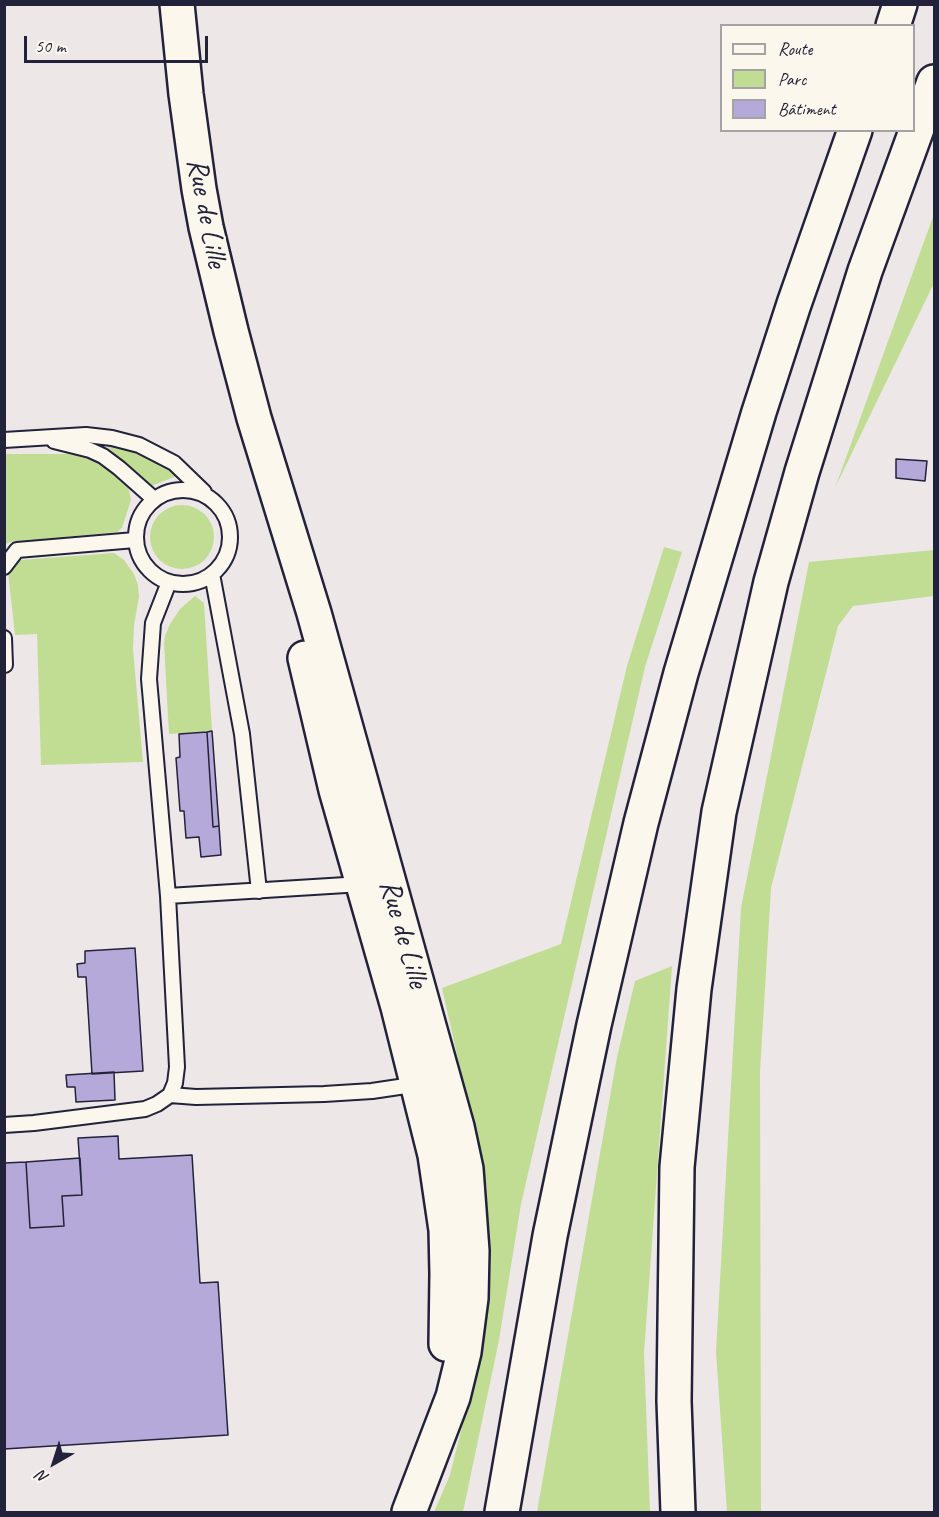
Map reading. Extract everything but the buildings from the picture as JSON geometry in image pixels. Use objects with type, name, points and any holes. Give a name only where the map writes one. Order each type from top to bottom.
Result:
[{"type":"main road","name":"Rue de Lille","points":[[177,4],[186,94],[205,218],[254,418],[320,726],[336,790],[375,883],[457,1127],[466,1169],[471,1220],[471,1298],[464,1352],[453,1397],[409,1512]]},
{"type":"main road","points":[[893,24],[900,4]]},
{"type":"main road","points":[[678,1512],[674,1401],[677,1167],[694,988],[719,812],[771,582],[802,472],[865,271],[934,82]]},
{"type":"main road","points":[[502,1512],[550,1236],[594,1025],[641,823],[681,674],[759,412],[854,132]]},
{"type":"main road","name":"Rue de Lille","points":[[375,883],[439,1177],[447,1253],[444,1378],[431,1456]]},
{"type":"lane","points":[[4,440],[86,435],[112,438],[139,445],[174,463],[220,507],[228,522],[231,538],[227,555],[218,569],[205,579],[190,584],[169,582],[157,578],[145,567],[137,552],[135,540],[138,519],[154,499],[176,489],[192,490],[208,496]]},
{"type":"lane","points":[[46,439],[90,450],[103,456],[154,499]]},
{"type":"lane","points":[[4,567],[18,550],[135,540]]},
{"type":"lane","points":[[212,574],[242,734],[259,891]]},
{"type":"lane","points":[[4,1125],[145,1109],[158,1104],[170,1095],[175,1083],[177,1067],[168,896],[149,679],[153,623],[169,582]]},
{"type":"lane","points":[[4,638],[5,665]]},
{"type":"lane","points":[[168,896],[375,883]]},
{"type":"lane","points":[[170,1095],[196,1097],[324,1094],[372,1091],[419,1084]]},
{"type":"green space","points":[[934,214],[934,283],[835,488]]},
{"type":"green space","points":[[102,442],[145,454],[176,473],[177,476],[151,486]]},
{"type":"green space","points":[[5,454],[68,454],[97,461],[122,479],[129,490],[131,500],[122,528],[117,532],[5,544]]},
{"type":"green space","points":[[176,505],[188,505],[205,514],[212,525],[214,537],[212,549],[205,560],[188,569],[176,569],[164,564],[155,555],[150,543],[150,531],[155,519],[164,510]]},
{"type":"green space","points":[[664,547],[682,552],[645,667],[521,1204],[499,1340],[463,1512],[434,1512],[450,1475],[474,1379],[488,1285],[487,1188],[442,988],[561,944],[627,666]]},
{"type":"green space","points":[[934,550],[934,596],[853,606],[838,626],[771,888],[760,1072],[761,1512],[727,1512],[716,1352],[741,908],[809,562]]},
{"type":"green space","points":[[114,553],[124,560],[134,574],[138,585],[139,597],[133,649],[143,762],[41,765],[37,634],[15,635],[8,572],[20,560]]},
{"type":"green space","points":[[195,596],[204,603],[212,731],[169,734],[165,636],[180,609]]},
{"type":"green space","points":[[672,966],[644,1353],[650,1512],[537,1512],[617,1057],[635,981]]}]
